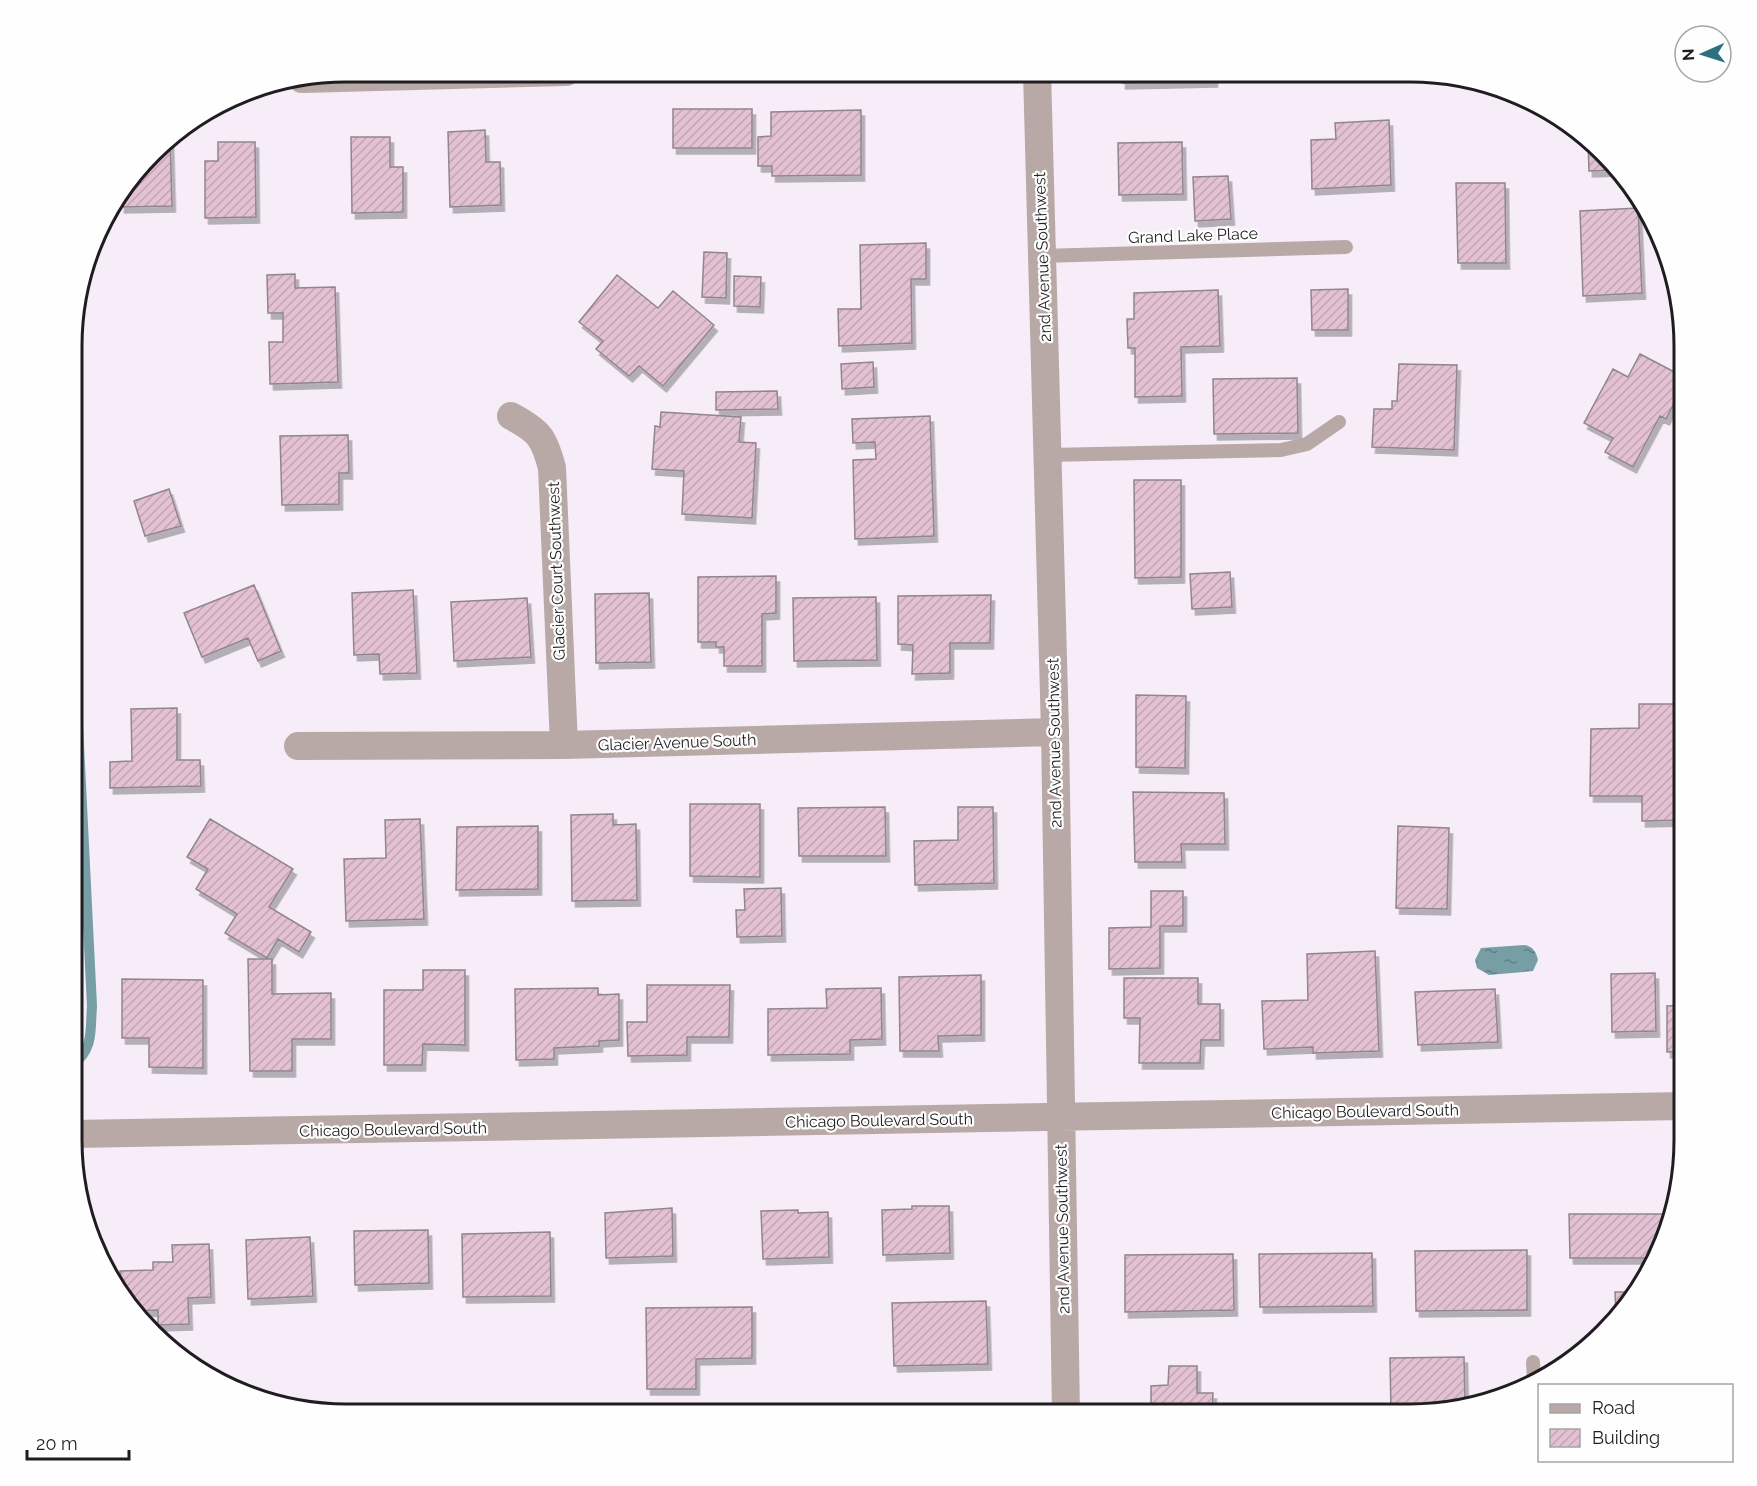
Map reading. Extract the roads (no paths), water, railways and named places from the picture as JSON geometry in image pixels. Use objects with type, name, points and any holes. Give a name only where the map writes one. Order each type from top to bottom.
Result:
[{"type":"street","name":"2nd Avenue Southwest","points":[[1037,82],[1055,732],[1066,1404]]},
{"type":"street","name":"Glacier Court Southwest","points":[[510,416],[530,426],[545,441],[552,468],[564,745]]},
{"type":"street","name":"Glacier Avenue South","points":[[298,746],[564,745],[1055,732]]},
{"type":"street","name":"Chicago Boulevard South","points":[[82,1134],[1674,1106]]},
{"type":"lane","name":"Grand Lake Place","points":[[1042,256],[1346,247]]},
{"type":"lane","points":[[1048,455],[1281,450],[1306,444],[1340,422]]},
{"type":"lane","points":[[1533,1362],[1533,1373]]},
{"type":"water","points":[[1524,945],[1532,948],[1537,957],[1533,971],[1489,975],[1477,968],[1475,960],[1481,948]]},
{"type":"waterway","points":[[82,805],[92,1006],[90,1038],[82,1056]]}]
